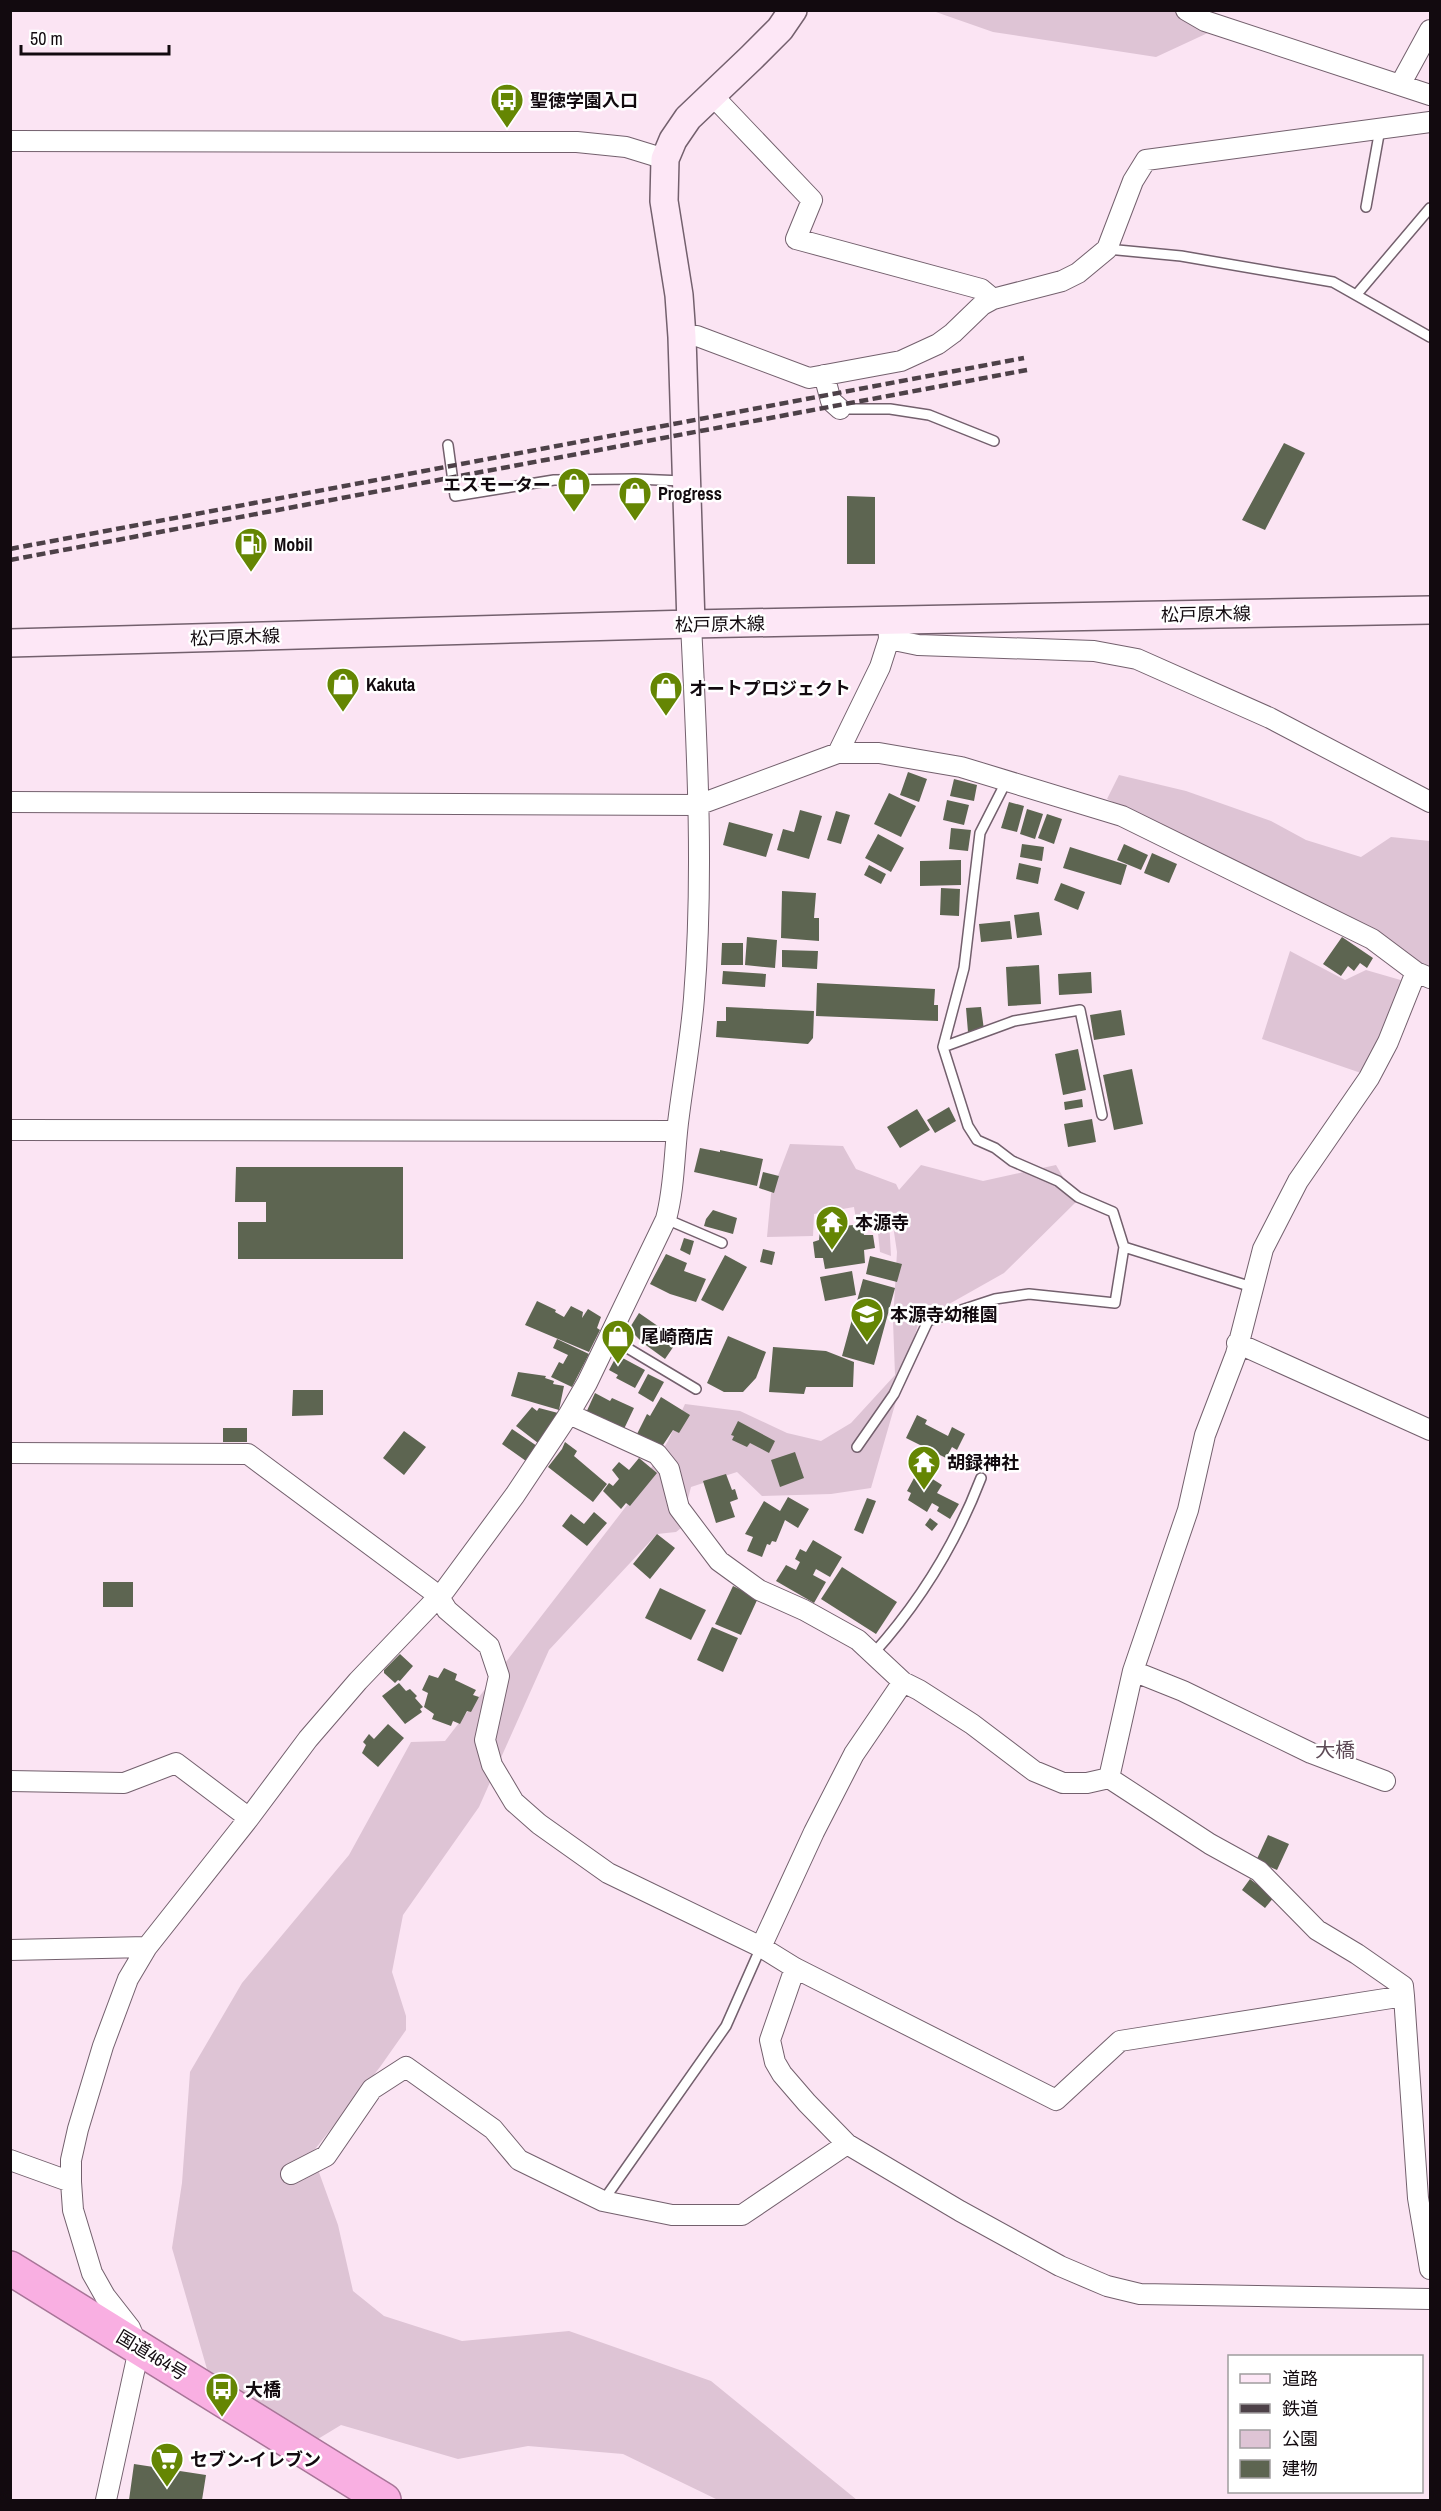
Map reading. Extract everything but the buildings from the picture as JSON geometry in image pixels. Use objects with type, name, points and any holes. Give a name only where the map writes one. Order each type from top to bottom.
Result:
[{"type":"highway","name":"国道464号","points":[[10,2268],[384,2500]]},
{"type":"main road","points":[[691,624],[682,337],[664,201],[665,159],[673,140],[688,118],[772,36],[794,10]]},
{"type":"main road","name":"松戸原木線","points":[[10,643],[691,624],[889,630],[1431,610]]},
{"type":"street","points":[[1186,10],[1431,94]]},
{"type":"street","points":[[1400,85],[1431,30]]},
{"type":"street","points":[[712,95],[812,200],[796,239],[981,289],[993,299]]},
{"type":"street","points":[[682,337],[697,336],[809,378],[901,361],[938,344],[982,305],[993,299],[1062,281],[1078,273],[1107,249],[1133,181],[1146,160],[1431,122]]},
{"type":"street","points":[[10,141],[577,142],[626,147],[665,159]]},
{"type":"street","points":[[824,375],[831,401],[840,409]]},
{"type":"street","points":[[106,2500],[139,2349],[130,2328],[105,2295],[92,2273],[73,2210],[71,2160],[103,2046],[128,1980],[147,1947],[315,1731],[358,1681],[439,1597],[515,1495],[569,1414],[666,1220],[670,1203],[676,1131],[694,999],[698,920],[698,805],[691,624]]},
{"type":"street","points":[[838,753],[880,667],[889,630],[918,645],[1094,651],[1137,660],[1270,718],[1431,802]]},
{"type":"street","points":[[10,802],[698,805],[838,753],[879,753],[919,758],[961,767],[1005,783],[1122,816],[1372,939],[1423,975],[1369,1078],[1284,1204],[1263,1249],[1236,1354],[1205,1435],[1188,1510],[1133,1671],[1109,1778]]},
{"type":"street","points":[[10,1130],[676,1131]]},
{"type":"street","points":[[1237,1343],[1431,1430]]},
{"type":"street","points":[[569,1414],[657,1454],[669,1469],[679,1509],[719,1561],[759,1590],[804,1610],[858,1640],[903,1682],[920,1690],[972,1724],[1034,1771],[1062,1784],[1087,1783],[1109,1778],[1209,1844],[1259,1871],[1317,1930],[1357,1954],[1402,1986],[1418,2198],[1431,2269]]},
{"type":"street","points":[[10,1454],[248,1454],[439,1597],[447,1611],[489,1646],[499,1676],[485,1740],[492,1765],[514,1802],[538,1824],[608,1873],[760,1947],[795,1968],[1056,2100],[1120,2041],[1404,1996]]},
{"type":"street","points":[[1133,1671],[1183,1691],[1311,1753],[1385,1781]]},
{"type":"street","points":[[760,1947],[814,1832],[854,1754],[903,1682]]},
{"type":"street","points":[[10,1781],[124,1783],[176,1763],[249,1818]]},
{"type":"street","points":[[10,1950],[147,1947]]},
{"type":"street","points":[[795,1968],[771,2040],[775,2062],[800,2096],[847,2144],[960,2211],[1060,2266],[1107,2286],[1140,2294],[1431,2300]]},
{"type":"street","points":[[291,2174],[326,2156],[372,2089],[406,2067],[493,2129],[519,2160],[603,2201],[672,2215],[742,2215],[847,2144]]},
{"type":"street","points":[[10,2160],[71,2182]]},
{"type":"lane","points":[[1366,207],[1380,129]]},
{"type":"lane","points":[[1357,294],[1431,208]]},
{"type":"lane","points":[[1107,249],[1181,256],[1333,282],[1431,337]]},
{"type":"lane","points":[[840,409],[890,409],[930,416],[994,441]]},
{"type":"lane","points":[[448,445],[455,496],[554,480],[686,481]]},
{"type":"lane","points":[[857,1447],[894,1394],[928,1321],[995,1299],[1029,1294],[1115,1303],[1124,1247],[1113,1212],[1078,1197],[1058,1181],[1012,1161],[995,1148],[977,1140],[968,1126],[943,1047],[964,968],[980,833],[1005,783]]},
{"type":"lane","points":[[943,1047],[1014,1021],[1080,1010],[1102,1115]]},
{"type":"lane","points":[[666,1220],[722,1243]]},
{"type":"lane","points":[[1124,1247],[1252,1287]]},
{"type":"lane","points":[[609,1337],[696,1389]]},
{"type":"lane","points":[[873,1654],[890,1636],[940,1564],[967,1515],[981,1478]]},
{"type":"lane","points":[[603,2201],[726,2026],[760,1947]]},
{"type":"green space","points":[[933,11],[1213,11],[1225,25],[1156,57],[993,32]]},
{"type":"green space","points":[[1119,775],[1186,791],[1271,821],[1306,840],[1361,857],[1391,837],[1430,841],[1430,970],[1274,883],[1107,799]]},
{"type":"green space","points":[[1290,951],[1345,980],[1366,970],[1404,981],[1376,1050],[1361,1073],[1262,1039]]},
{"type":"green space","points":[[790,1144],[843,1146],[856,1169],[896,1184],[899,1190],[921,1165],[983,1181],[1056,1165],[1077,1201],[1004,1273],[919,1321],[871,1488],[831,1494],[762,1496],[737,1472],[691,1487],[686,1506],[685,1525],[676,1532],[657,1534],[549,1650],[479,1807],[403,1915],[392,1972],[406,2016],[406,2030],[380,2067],[312,2153],[338,2225],[353,2291],[384,2316],[462,2341],[569,2331],[711,2381],[857,2500],[718,2500],[623,2454],[528,2446],[458,2459],[341,2425],[313,2442],[209,2376],[172,2248],[182,2183],[190,2072],[242,1983],[349,1855],[411,1742],[445,1741],[631,1500],[668,1441],[685,1404],[740,1411],[787,1433],[821,1441],[851,1423],[895,1375],[893,1321],[897,1252],[892,1219],[889,1220],[891,1256],[880,1252],[878,1233],[856,1220],[854,1207],[814,1214],[813,1236],[767,1237],[771,1194]]},
{"type":"railway","points":[[10,549],[1024,358]]},
{"type":"railway","points":[[10,560],[1027,370]]},
{"type":"place","name":"聖徳学園入口","points":[[507,129]]},
{"type":"place","name":"エスモーター","points":[[574,513]]},
{"type":"place","name":"Progress","points":[[635,522]]},
{"type":"place","name":"Mobil","points":[[251,573]]},
{"type":"place","name":"Kakuta","points":[[343,713]]},
{"type":"place","name":"オートプロジェクト","points":[[666,717]]},
{"type":"place","name":"本源寺","points":[[832,1251]]},
{"type":"place","name":"本源寺幼稚園","points":[[867,1343]]},
{"type":"place","name":"尾崎商店","points":[[618,1365]]},
{"type":"place","name":"胡録神社","points":[[924,1491]]},
{"type":"place","name":"大橋","points":[[222,2418]]},
{"type":"place","name":"セブン-イレブン","points":[[167,2488]]},
{"type":"district","name":"大橋","points":[[1335,1749]]}]
